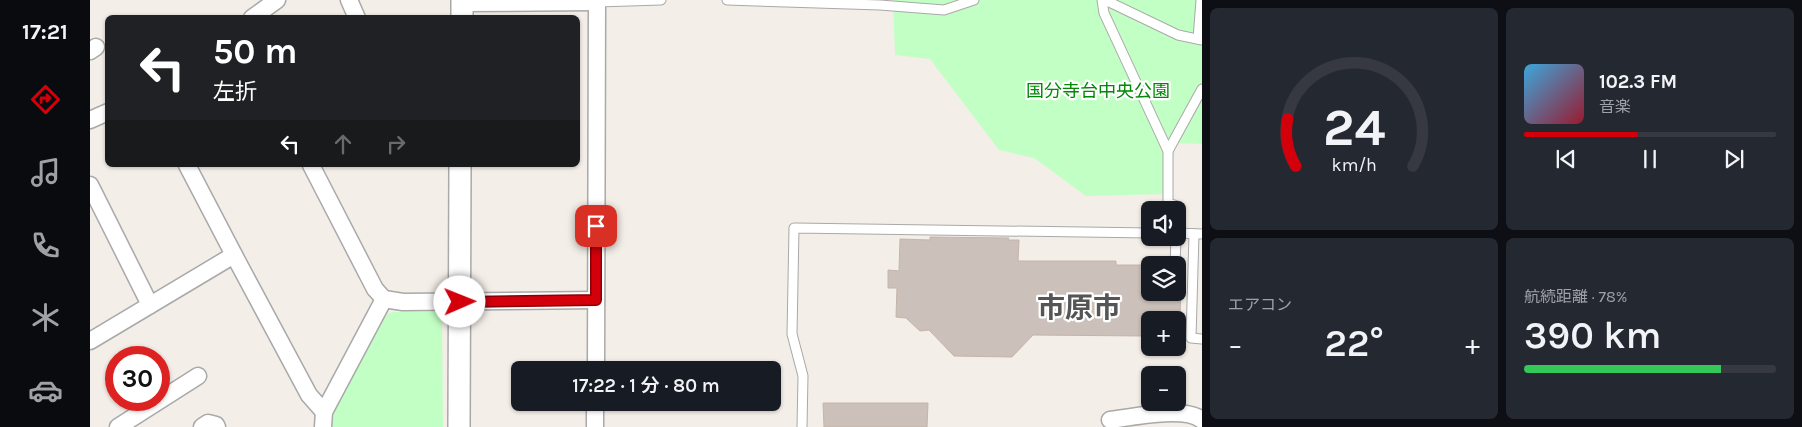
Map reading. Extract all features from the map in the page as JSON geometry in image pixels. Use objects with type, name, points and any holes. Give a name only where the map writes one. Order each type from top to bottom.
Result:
[{"type":"street","points":[[256,15],[277,0]]},
{"type":"street","points":[[349,0],[356,15]]},
{"type":"street","points":[[462,7],[597,1],[596,361]]},
{"type":"street","points":[[90,120],[105,113]]},
{"type":"street","points":[[188,167],[323,420]]},
{"type":"street","points":[[312,167],[375,289],[384,299],[404,302],[596,300]]},
{"type":"street","points":[[459,427],[460,167]]},
{"type":"street","points":[[90,185],[150,305]]},
{"type":"street","points":[[90,340],[234,256]]},
{"type":"street","points":[[323,420],[384,299]]},
{"type":"street","points":[[118,427],[198,376]]},
{"type":"street","points":[[596,411],[596,427]]},
{"type":"street","points":[[1110,420],[1163,413],[1197,416],[1202,420]]},
{"type":"street","points":[[202,427],[208,423],[217,427]]},
{"type":"lane","points":[[597,1],[661,0]]},
{"type":"lane","points":[[727,0],[880,5],[944,10],[974,0]]},
{"type":"lane","points":[[1168,201],[1168,151],[1104,13],[1104,0],[1178,35],[1200,40],[1201,0]]},
{"type":"lane","points":[[1168,151],[1202,89]]},
{"type":"lane","points":[[802,427],[803,376],[792,334],[794,228],[1141,233]]},
{"type":"lane","points":[[1198,234],[1191,338],[1202,338]]},
{"type":"green space","name":"国分寺台中央公園","points":[[893,0],[1202,0],[1202,144],[1173,143],[1166,194],[1086,196],[1034,158],[999,150],[930,59],[895,55]]},
{"type":"green space","points":[[394,312],[442,312],[443,427],[330,427],[330,417],[387,314]]},
{"type":"building","points":[[930,237],[1009,238],[1008,240],[1019,240],[1018,261],[1116,261],[1116,265],[1141,265],[1141,301],[1181,301],[1180,311],[1141,311],[1141,336],[1033,335],[1012,357],[954,356],[929,330],[920,331],[906,318],[896,317],[897,288],[888,288],[888,270],[899,271],[900,239],[930,240]]},
{"type":"building","points":[[823,403],[928,403],[927,427],[824,427]]},
{"type":"district","name":"市原市","points":[[1079,307]]},
{"type":"route","points":[[460,302],[596,300],[596,226]]}]
